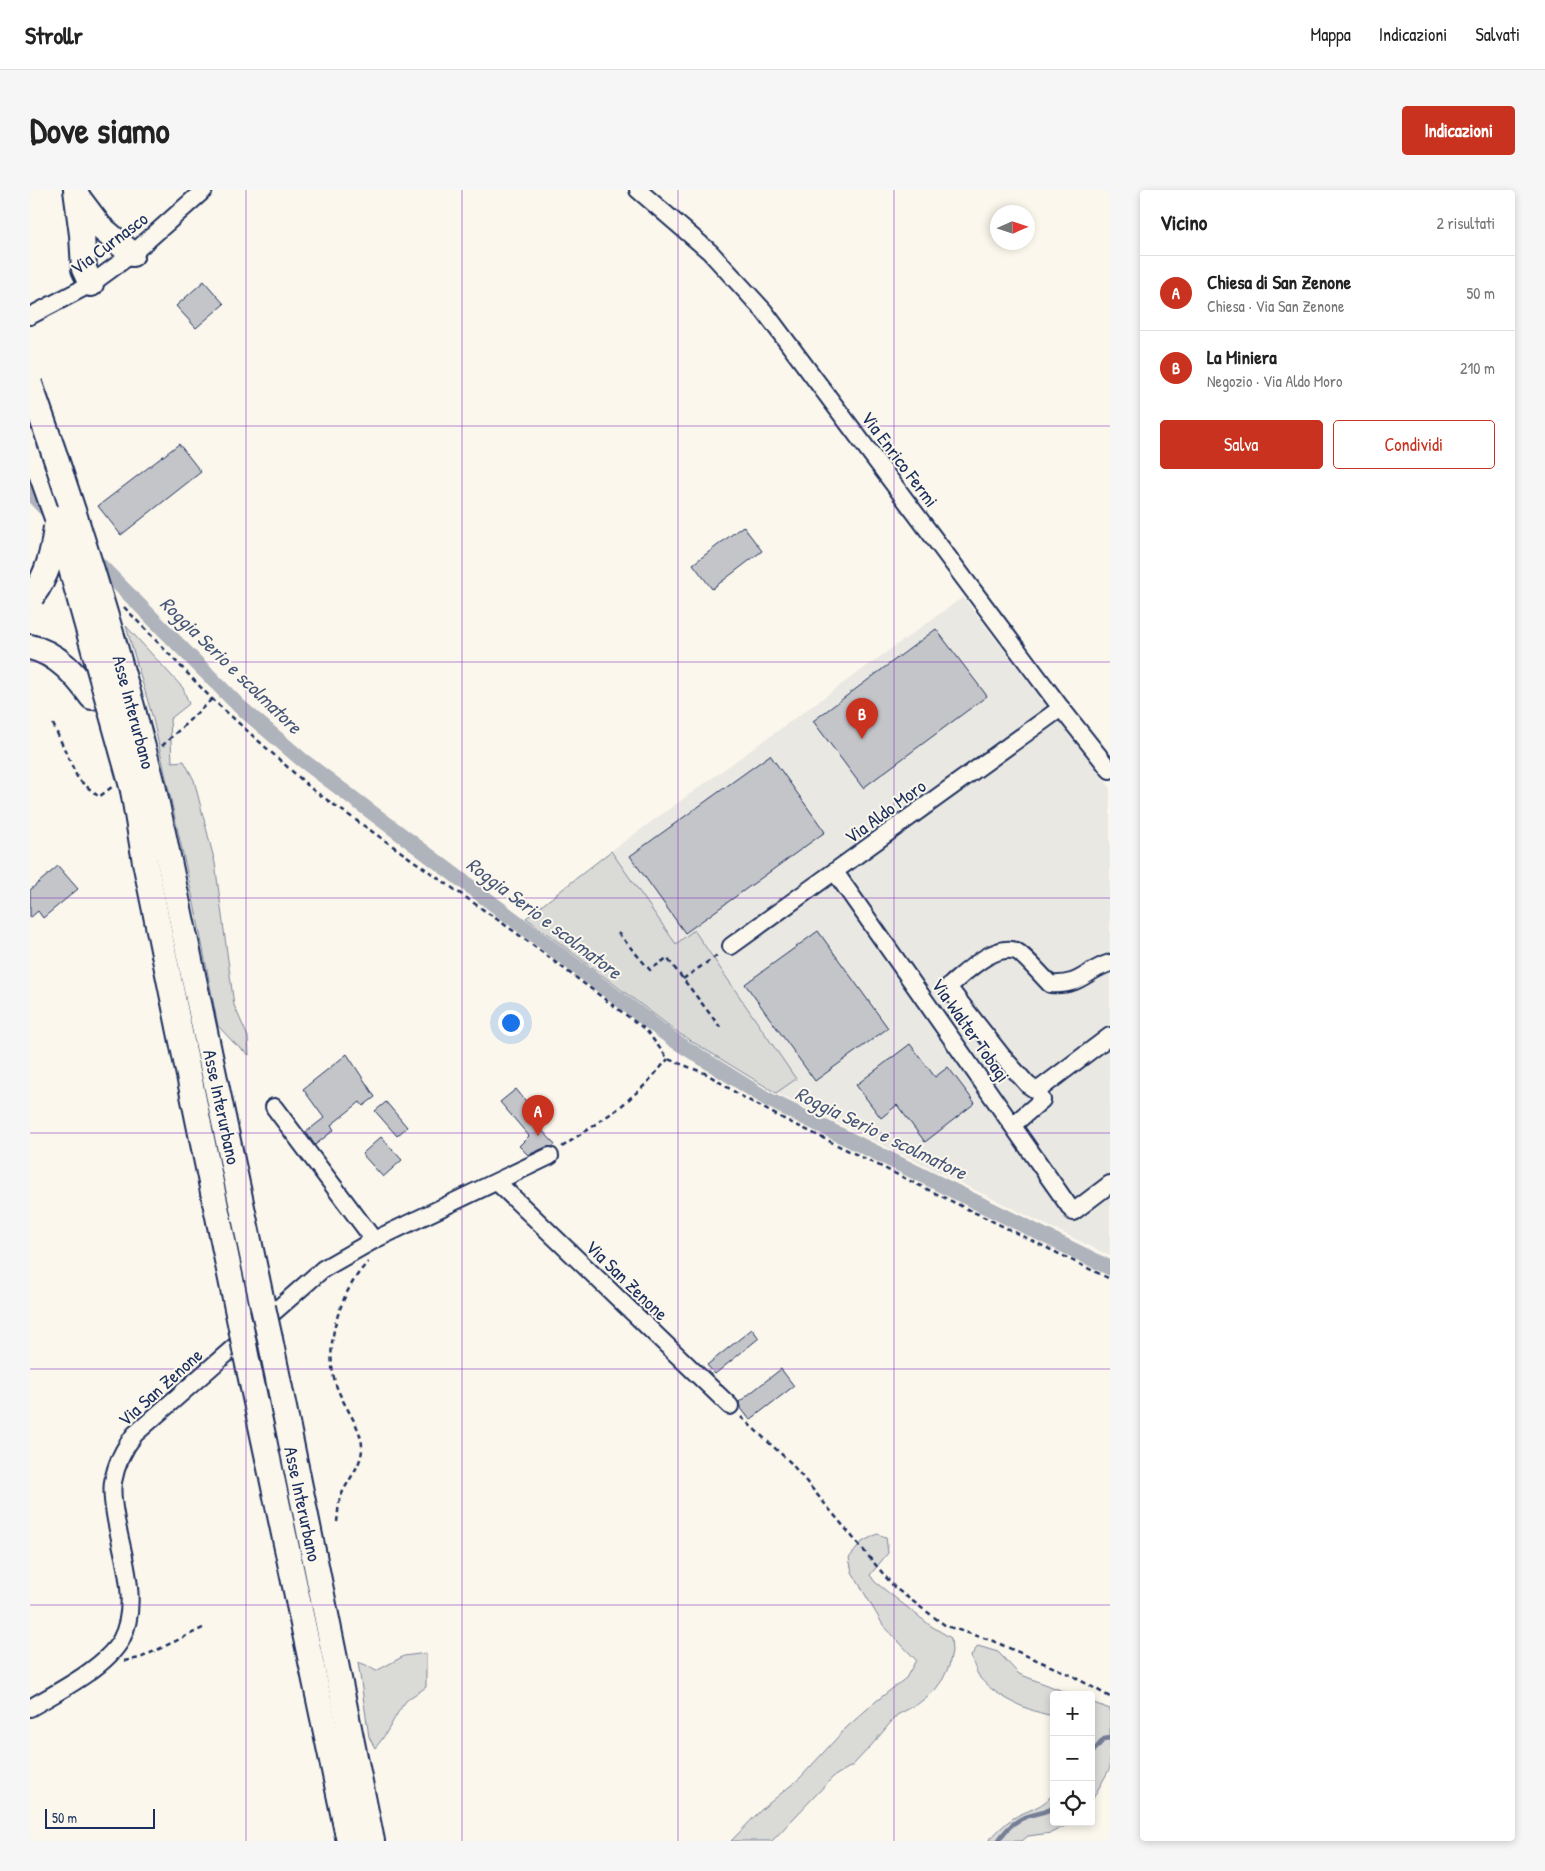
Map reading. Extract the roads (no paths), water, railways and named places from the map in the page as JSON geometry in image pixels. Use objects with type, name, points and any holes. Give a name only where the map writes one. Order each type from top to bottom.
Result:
[{"type":"highway","points":[[76,193],[100,227],[132,254]]},
{"type":"highway","points":[[76,193],[82,235],[84,269],[91,284]]},
{"type":"highway","name":"Asse Interurbano","points":[[30,384],[57,458],[109,620],[143,787],[209,1045],[372,1841]]},
{"type":"highway","name":"Asse Interurbano","points":[[30,442],[57,518],[143,787],[145,862],[246,1355],[349,1841]]},
{"type":"highway","points":[[31,597],[42,584],[52,555],[57,518]]},
{"type":"highway","points":[[30,647],[41,649],[73,672],[92,697],[104,730],[143,787]]},
{"type":"street","name":"Via Curnasco","points":[[30,316],[91,284],[132,254],[204,190]]},
{"type":"street","name":"Via Enrico Fermi","points":[[638,190],[710,252],[764,311],[1061,708],[1110,770]]},
{"type":"street","name":"Via Aldo Moro","points":[[731,946],[1061,708]]},
{"type":"street","name":"Via Walter Tobagi","points":[[835,872],[1073,1212],[1110,1184]]},
{"type":"street","points":[[926,1002],[991,953],[1001,949],[1016,951],[1050,984],[1064,985],[1078,980],[1102,965],[1110,963]]},
{"type":"street","points":[[948,987],[1002,1056],[1028,1085],[1038,1091],[1042,1100],[1013,1125]]},
{"type":"street","points":[[1038,1091],[1110,1036]]},
{"type":"street","points":[[274,1107],[374,1240]]},
{"type":"street","name":"Via San Zenone","points":[[30,1708],[98,1667],[121,1640],[129,1615],[130,1590],[113,1501],[113,1482],[124,1448],[135,1434],[323,1268],[374,1240],[550,1156]]},
{"type":"street","name":"Via San Zenone","points":[[497,1182],[730,1406]]},
{"type":"waterway","name":"Roggia Serio e scolmatore","points":[[30,493],[53,517]]},
{"type":"waterway","name":"Roggia Serio e scolmatore","points":[[90,555],[239,706],[301,759],[675,1041],[767,1099],[1110,1268]]},
{"type":"waterway","points":[[1095,1749],[1104,1739],[1110,1738]]},
{"type":"waterway","points":[[998,1841],[1008,1828],[1017,1822],[1050,1809]]},
{"type":"place","name":"La Miniera","points":[[862,739]]},
{"type":"place","name":"Chiesa di San Zenone","points":[[538,1136]]}]
